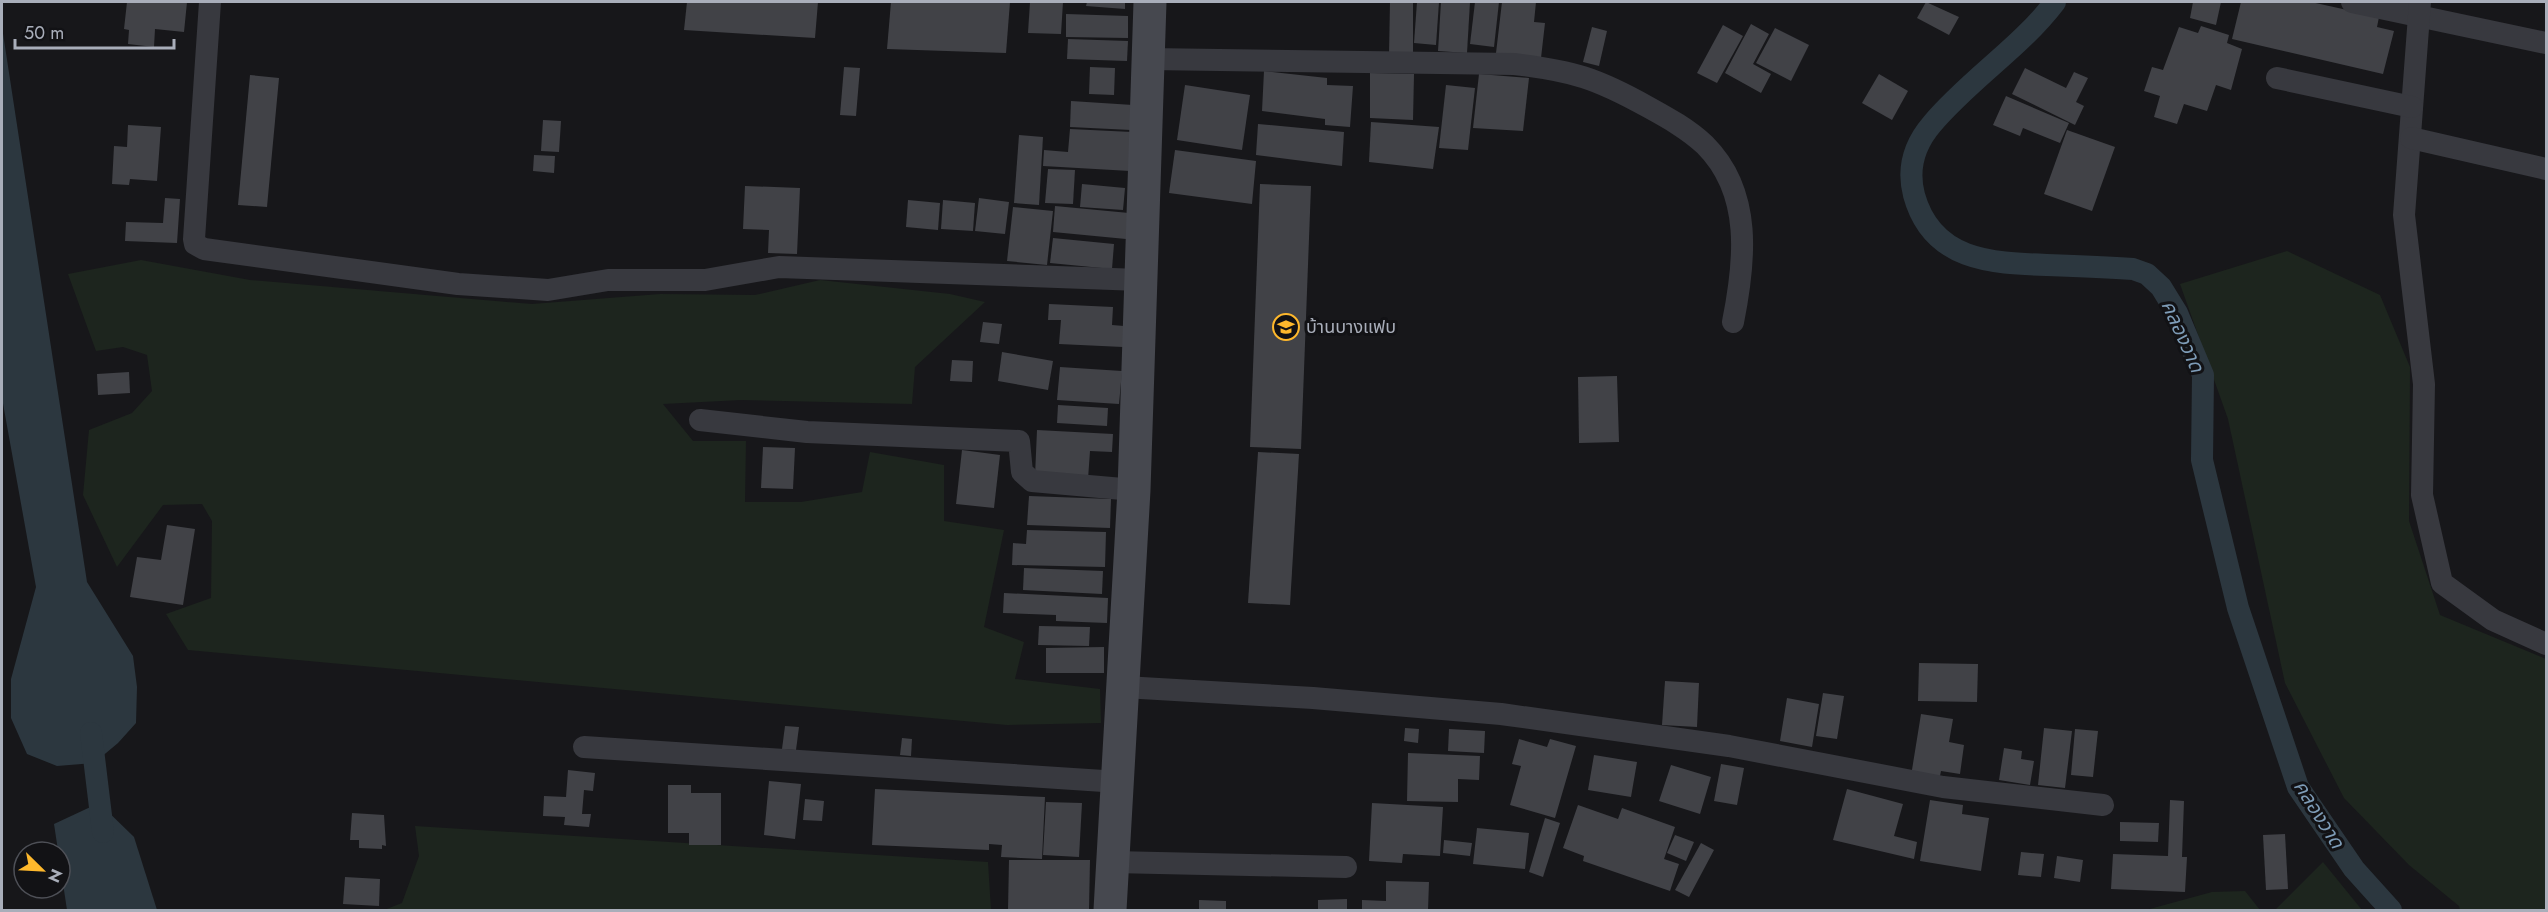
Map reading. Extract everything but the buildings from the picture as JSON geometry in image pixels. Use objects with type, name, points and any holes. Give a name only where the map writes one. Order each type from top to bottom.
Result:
[{"type":"street","points":[[210,2],[194,239],[195,244],[204,249],[458,284],[548,290],[608,280],[705,280],[779,267],[1140,280]]},
{"type":"street","points":[[1110,910],[1134,490],[1150,2]]},
{"type":"street","points":[[2352,2],[2419,9],[2547,43]]},
{"type":"street","points":[[2419,9],[2404,215],[2424,384],[2422,495],[2442,583],[2493,620],[2547,644]]},
{"type":"street","points":[[1149,59],[1514,64],[1567,71],[1605,83],[1696,137],[1714,155],[1727,176],[1740,212],[1743,243],[1742,274],[1732,322]]},
{"type":"street","points":[[2277,78],[2412,107]]},
{"type":"street","points":[[2411,138],[2547,169]]},
{"type":"street","points":[[700,420],[807,432],[1019,441],[1022,472],[1032,481],[1134,490]]},
{"type":"street","points":[[1124,687],[1313,698],[1501,714],[1729,746],[1943,787],[2103,805]]},
{"type":"street","points":[[584,747],[1119,782]]},
{"type":"street","points":[[1113,862],[1346,867]]},
{"type":"shaded area","points":[[2,27],[87,582],[133,656],[137,687],[136,723],[118,743],[94,763],[57,766],[27,754],[11,718],[11,679],[36,587],[2,398]]},
{"type":"shaded area","points":[[2287,251],[2380,295],[2410,367],[2409,521],[2440,615],[2546,659],[2546,910],[2460,910],[2459,906],[2409,865],[2344,798],[2285,683],[2228,419],[2180,284]]},
{"type":"shaded area","points":[[141,260],[250,280],[532,304],[660,294],[755,295],[820,280],[950,294],[985,302],[915,367],[912,404],[741,400],[663,404],[693,441],[746,441],[745,502],[801,502],[862,492],[870,452],[944,465],[944,521],[1004,530],[984,627],[1024,642],[1015,679],[1100,689],[1101,723],[1007,725],[188,650],[166,614],[211,598],[212,521],[202,504],[163,505],[117,567],[83,495],[89,430],[132,413],[152,391],[147,355],[123,347],[96,351],[68,274]]},
{"type":"shaded area","points":[[99,803],[134,837],[157,910],[67,910],[65,900],[72,900],[72,840],[56,840],[54,824]]},
{"type":"shaded area","points":[[415,826],[988,862],[991,910],[384,910],[402,903],[419,856]]},
{"type":"shaded area","points":[[2323,862],[2362,910],[2275,910]]},
{"type":"shaded area","points":[[2245,891],[2260,910],[2146,910],[2212,892]]},
{"type":"waterway","name":"คลองวาด","points":[[2055,2],[2026,34],[1962,92],[1926,132],[1917,149],[1912,166],[1914,195],[1923,217],[1934,234],[1949,246],[1966,254],[1985,259],[2026,264],[2133,269],[2147,274],[2161,287],[2177,313],[2203,375],[2202,460],[2238,608],[2298,787],[2354,869],[2391,910]]},
{"type":"waterway","points":[[91,733],[103,832]]},
{"type":"place","name":"บ้านบางแฟบ","points":[[1286,327]]}]
